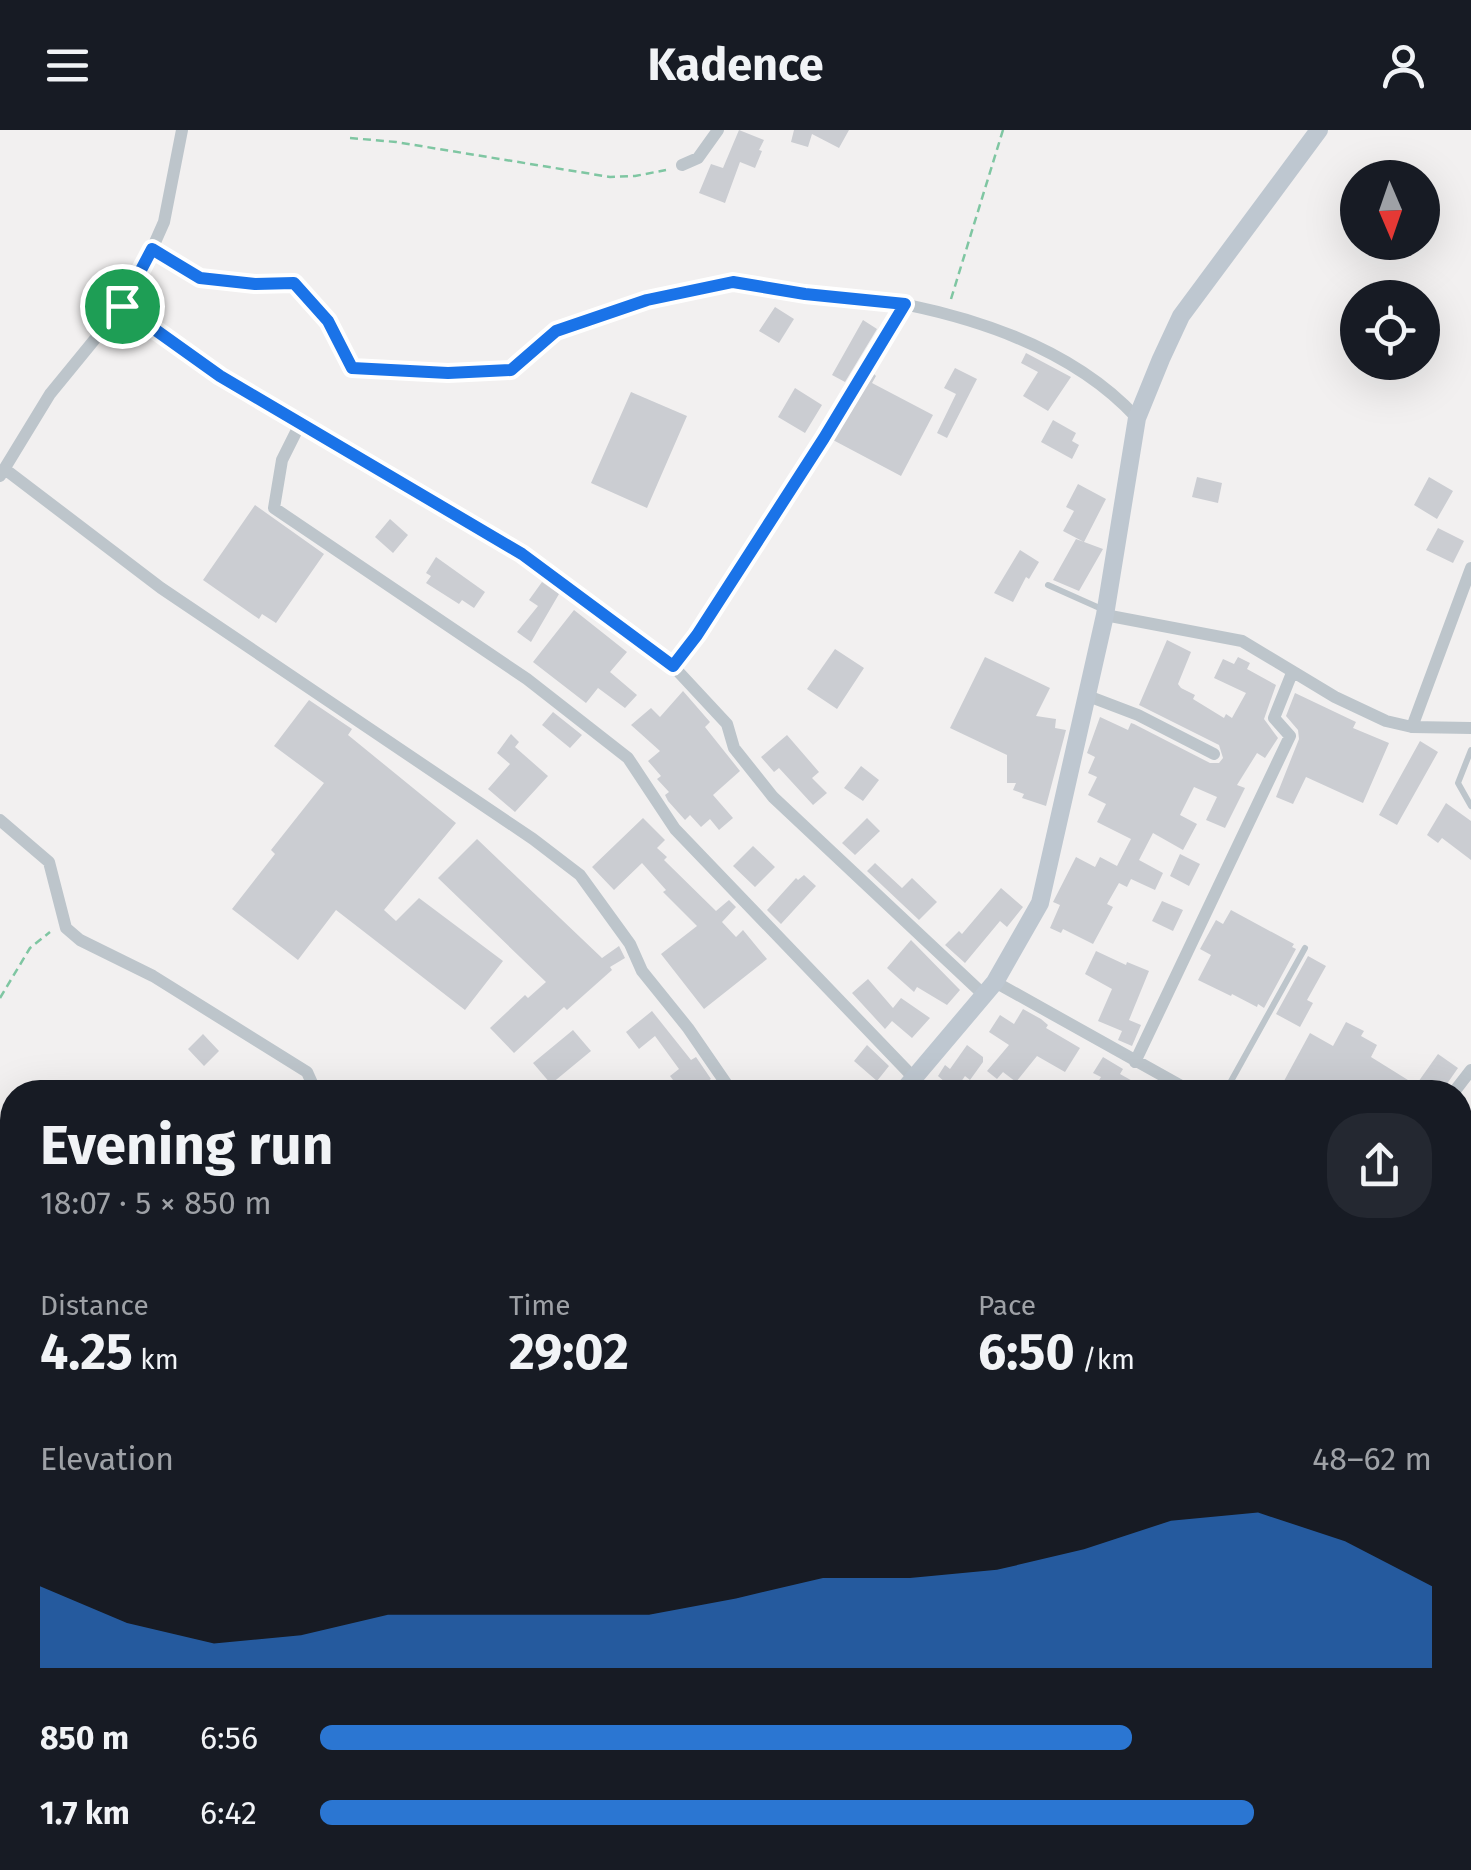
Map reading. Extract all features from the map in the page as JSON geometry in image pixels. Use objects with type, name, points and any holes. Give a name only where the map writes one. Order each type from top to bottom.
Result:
[{"type":"street","points":[[182,130],[164,222],[152,249],[122,306],[50,394],[3,473],[161,588],[518,828],[580,875],[630,944],[642,971],[724,1080]]},
{"type":"street","points":[[682,166],[698,158],[718,130]]},
{"type":"street","points":[[912,1080],[990,989],[1040,903],[1105,612],[1136,418],[1181,316],[1318,130]]},
{"type":"street","points":[[152,249],[200,278],[255,284],[294,283],[328,321],[352,368],[448,373],[511,370],[556,331],[647,300],[733,282],[905,304],[946,314],[1026,342],[1089,375],[1136,418]]},
{"type":"street","points":[[673,666],[813,454],[905,304]]},
{"type":"street","points":[[122,306],[220,376],[522,554],[673,666],[726,724],[734,748],[773,797],[990,989],[1169,1080]]},
{"type":"street","points":[[301,422],[282,460],[274,508],[527,680],[628,758],[675,828],[903,1080]]},
{"type":"street","points":[[1412,727],[1471,568]]},
{"type":"street","points":[[1105,612],[1242,641],[1368,714],[1412,727],[1471,728]]},
{"type":"street","points":[[1135,1062],[1290,736],[1274,718],[1292,673]]},
{"type":"street","points":[[1088,696],[1138,715],[1214,754]]},
{"type":"street","points":[[0,820],[49,862],[66,928],[80,940],[153,976],[308,1072],[311,1080]]},
{"type":"lane","points":[[1048,585],[1105,612]]},
{"type":"lane","points":[[1471,750],[1458,783],[1471,806]]},
{"type":"lane","points":[[1232,1080],[1304,948]]},
{"type":"path","points":[[946,314],[1003,130]]},
{"type":"path","points":[[350,138],[610,177],[682,166]]},
{"type":"path","points":[[0,998],[30,948],[50,931],[66,928]]},
{"type":"building","points":[[739,130],[764,140],[755,168],[740,162],[725,203],[699,193],[711,164],[723,168]]},
{"type":"building","points":[[794,130],[849,130],[839,148],[812,134],[808,147],[791,142]]},
{"type":"building","points":[[775,307],[794,319],[779,343],[759,331]]},
{"type":"building","points":[[863,320],[877,329],[845,382],[832,375]]},
{"type":"building","points":[[1026,353],[1071,377],[1048,411],[1023,396],[1038,372],[1021,363]]},
{"type":"building","points":[[955,368],[977,379],[947,438],[937,433],[956,394],[944,388]]},
{"type":"building","points":[[874,374],[872,383],[933,415],[901,476],[833,440]]},
{"type":"building","points":[[795,388],[822,405],[805,433],[778,417]]},
{"type":"building","points":[[631,392],[687,416],[647,508],[591,483]]},
{"type":"building","points":[[1053,420],[1076,433],[1072,441],[1079,445],[1072,459],[1041,442]]},
{"type":"building","points":[[1197,477],[1222,483],[1218,503],[1192,497]]},
{"type":"building","points":[[1429,477],[1453,491],[1437,519],[1414,505]]},
{"type":"building","points":[[1078,484],[1106,499],[1084,542],[1063,531],[1074,511],[1066,507]]},
{"type":"building","points":[[255,505],[324,554],[276,623],[262,614],[259,619],[203,580]]},
{"type":"building","points":[[390,519],[408,535],[393,553],[375,537]]},
{"type":"building","points":[[1438,528],[1464,541],[1453,563],[1426,550]]},
{"type":"building","points":[[1076,539],[1103,549],[1079,591],[1053,580]]},
{"type":"building","points":[[1020,550],[1039,562],[1013,602],[994,593]]},
{"type":"building","points":[[436,557],[485,592],[474,608],[462,600],[459,604],[426,583],[431,576],[426,573]]},
{"type":"building","points":[[542,582],[559,594],[531,642],[517,632],[538,606],[529,600]]},
{"type":"building","points":[[574,610],[627,652],[610,672],[637,695],[625,708],[598,688],[586,703],[533,662]]},
{"type":"building","points":[[1167,640],[1191,652],[1178,684],[1195,695],[1193,699],[1224,718],[1226,714],[1232,718],[1246,693],[1214,678],[1223,659],[1234,664],[1238,657],[1250,663],[1247,669],[1276,685],[1264,719],[1278,738],[1265,758],[1257,753],[1237,785],[1245,788],[1225,828],[1206,820],[1217,797],[1194,787],[1180,815],[1197,824],[1183,850],[1153,833],[1139,860],[1163,873],[1155,890],[1131,879],[1127,887],[1119,883],[1107,904],[1113,907],[1093,944],[1063,929],[1061,933],[1050,928],[1060,905],[1053,902],[1076,857],[1095,867],[1100,857],[1117,866],[1131,839],[1097,822],[1106,804],[1088,795],[1097,777],[1088,773],[1095,757],[1087,753],[1100,717],[1128,730],[1134,724],[1210,763],[1219,763],[1223,758],[1219,745],[1139,705]]},
{"type":"building","points":[[835,649],[864,668],[837,709],[807,689]]},
{"type":"building","points":[[985,657],[1050,688],[1036,716],[1056,719],[1055,728],[1066,730],[1046,806],[1022,798],[1024,794],[1013,790],[1016,783],[1007,783],[1007,755],[950,728]]},
{"type":"building","points":[[683,691],[710,722],[705,727],[740,771],[713,795],[733,818],[719,830],[710,819],[701,827],[690,815],[685,820],[668,801],[665,795],[669,792],[657,779],[661,776],[648,761],[660,751],[631,725],[651,708],[660,717]]},
{"type":"building","points":[[1295,693],[1356,722],[1353,728],[1389,743],[1363,803],[1306,777],[1293,804],[1276,797],[1299,739],[1298,730],[1286,716]]},
{"type":"building","points":[[309,700],[352,729],[348,735],[456,823],[384,910],[396,921],[419,898],[503,961],[465,1010],[336,910],[298,960],[232,909],[275,854],[271,850],[324,783],[274,746]]},
{"type":"building","points":[[553,712],[582,735],[570,748],[542,725]]},
{"type":"building","points":[[511,734],[519,742],[515,747],[548,776],[515,812],[488,789],[510,764],[497,753]]},
{"type":"building","points":[[787,735],[819,772],[812,778],[827,793],[813,805],[779,768],[774,772],[761,757]]},
{"type":"building","points":[[1420,741],[1438,752],[1397,825],[1379,815]]},
{"type":"building","points":[[861,766],[879,780],[863,801],[844,788]]},
{"type":"building","points":[[1446,803],[1471,821],[1471,860],[1442,838],[1438,843],[1427,835]]},
{"type":"building","points":[[643,818],[665,840],[657,848],[667,857],[664,860],[716,911],[729,900],[736,907],[722,922],[736,937],[743,930],[767,959],[704,1009],[661,954],[697,926],[663,892],[666,890],[642,863],[614,890],[592,867]]},
{"type":"building","points":[[867,818],[880,831],[855,855],[842,843]]},
{"type":"building","points":[[477,839],[602,958],[619,946],[625,958],[514,1053],[490,1028],[525,995],[528,998],[546,982],[438,878]]},
{"type":"building","points":[[753,846],[775,867],[755,887],[733,866]]},
{"type":"building","points":[[1180,854],[1200,864],[1189,886],[1170,876]]},
{"type":"building","points":[[875,863],[902,888],[912,878],[937,902],[919,920],[867,871]]},
{"type":"building","points":[[804,875],[816,886],[781,924],[767,910],[796,878]]},
{"type":"building","points":[[1001,888],[1023,907],[1007,927],[1000,921],[965,963],[945,945],[959,931],[962,934]]},
{"type":"building","points":[[1162,901],[1183,910],[1173,931],[1152,921]]},
{"type":"building","points":[[1231,910],[1294,944],[1296,949],[1264,1008],[1198,980],[1211,955],[1200,949],[1216,920],[1223,924]]},
{"type":"building","points":[[911,940],[960,990],[947,1005],[917,987],[914,992],[887,968]]},
{"type":"building","points":[[1096,951],[1149,971],[1129,1020],[1141,1025],[1132,1046],[1118,1040],[1122,1031],[1098,1021],[1112,989],[1085,974]]},
{"type":"building","points":[[1308,956],[1326,966],[1307,1000],[1313,1003],[1300,1027],[1276,1014]]},
{"type":"building","points":[[868,979],[893,1008],[901,998],[930,1018],[912,1038],[892,1021],[885,1029],[852,993]]},
{"type":"building","points":[[1023,1009],[1080,1048],[1065,1072],[1037,1056],[1018,1080],[1003,1072],[997,1079],[987,1071],[1009,1045],[989,1032],[1000,1015],[1014,1024]]},
{"type":"building","points":[[652,1011],[691,1060],[696,1057],[711,1079],[673,1080],[670,1076],[679,1069],[655,1036],[639,1049],[626,1032]]},
{"type":"building","points":[[1346,1022],[1364,1031],[1361,1036],[1377,1045],[1371,1057],[1408,1080],[1285,1080],[1310,1033],[1333,1046]]},
{"type":"building","points":[[573,1030],[591,1051],[556,1080],[548,1080],[533,1063]]},
{"type":"building","points":[[203,1034],[219,1051],[204,1066],[188,1049]]},
{"type":"building","points":[[867,1045],[889,1066],[876,1080],[854,1061]]},
{"type":"building","points":[[967,1045],[983,1057],[970,1080],[965,1076],[962,1080],[943,1080],[938,1076],[945,1065],[950,1069]]},
{"type":"building","points":[[1438,1054],[1458,1068],[1450,1080],[1420,1080]]},
{"type":"building","points":[[1103,1057],[1123,1069],[1120,1074],[1131,1080],[1099,1080],[1101,1077],[1093,1073]]},
{"type":"route","points":[[152,249],[200,278],[255,284],[294,283],[328,321],[352,368],[448,373],[511,370],[556,331],[647,300],[710,284],[733,282],[905,304],[824,438],[673,666],[522,554],[220,376],[122,306],[152,249]]}]
